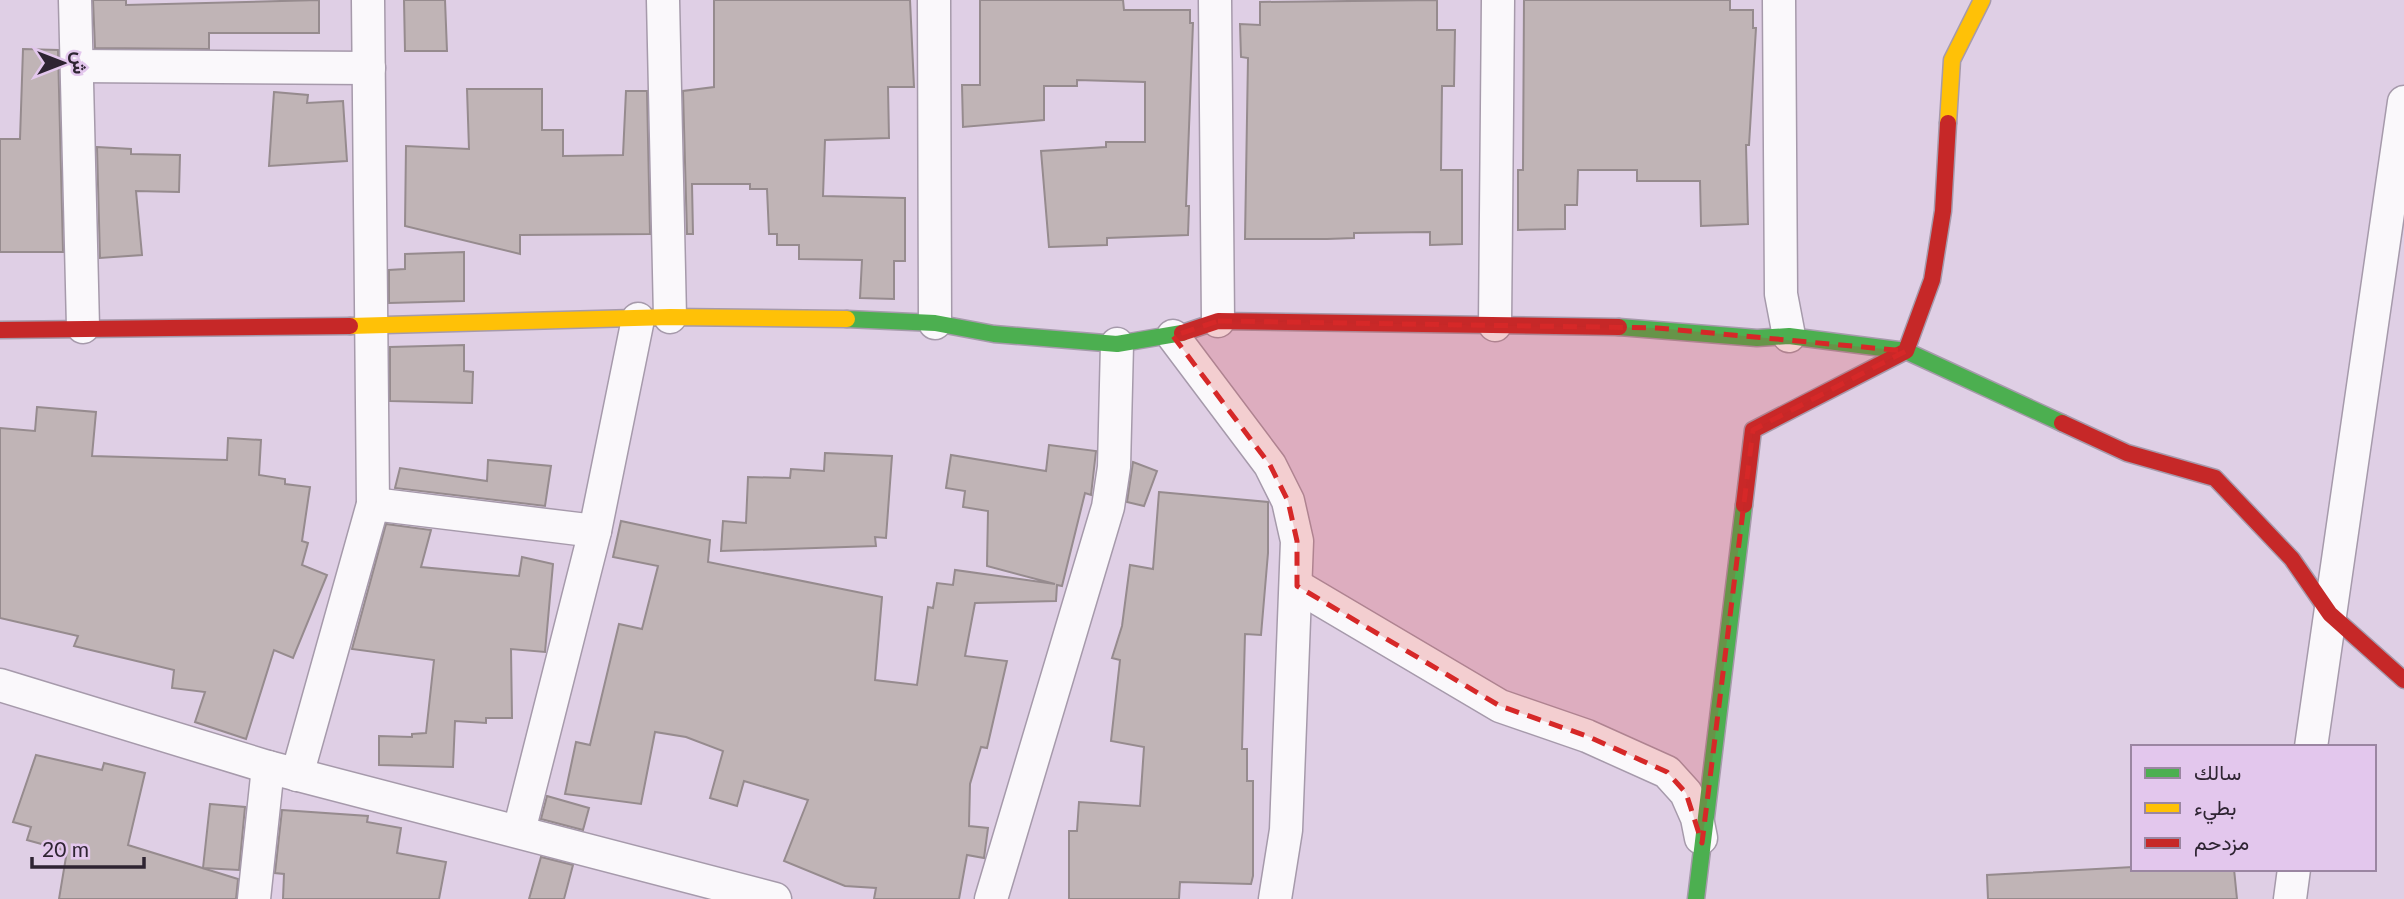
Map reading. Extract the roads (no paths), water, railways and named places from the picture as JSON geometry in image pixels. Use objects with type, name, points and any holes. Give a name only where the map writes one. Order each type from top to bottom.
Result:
[{"type":"street","points":[[75,0],[83,327]]},
{"type":"street","points":[[254,899],[282,771],[373,504],[369,0]]},
{"type":"street","points":[[663,0],[670,317]]},
{"type":"street","points":[[934,0],[935,323]]},
{"type":"street","points":[[1215,0],[1218,321]]},
{"type":"street","points":[[1495,325],[1498,0]]},
{"type":"street","points":[[1779,0],[1781,295],[1789,336]]},
{"type":"street","points":[[1696,899],[1753,430],[1906,351],[1931,280],[1943,211],[1952,60],[1982,0]]},
{"type":"street","points":[[77,65],[369,68]]},
{"type":"street","points":[[2311,745],[2404,103]]},
{"type":"street","points":[[0,330],[83,327],[303,327],[371,323],[670,317],[935,323],[994,334],[1117,344],[1173,336],[1218,321],[1657,328],[1757,338],[1789,336],[1906,351],[2127,453],[2215,478],[2292,559],[2330,614],[2404,680]]},
{"type":"street","points":[[519,831],[595,531],[638,319]]},
{"type":"street","points":[[1173,336],[1270,465],[1287,501],[1297,541],[1286,830],[1275,899]]},
{"type":"street","points":[[991,899],[1108,507],[1114,467],[1117,344]]},
{"type":"street","points":[[373,504],[595,531]]},
{"type":"street","points":[[1297,586],[1500,706],[1587,736],[1667,772],[1686,793],[1697,818],[1702,843]]},
{"type":"street","points":[[0,685],[282,771],[775,899]]},
{"type":"street","points":[[2290,899],[2294,871]]}]
